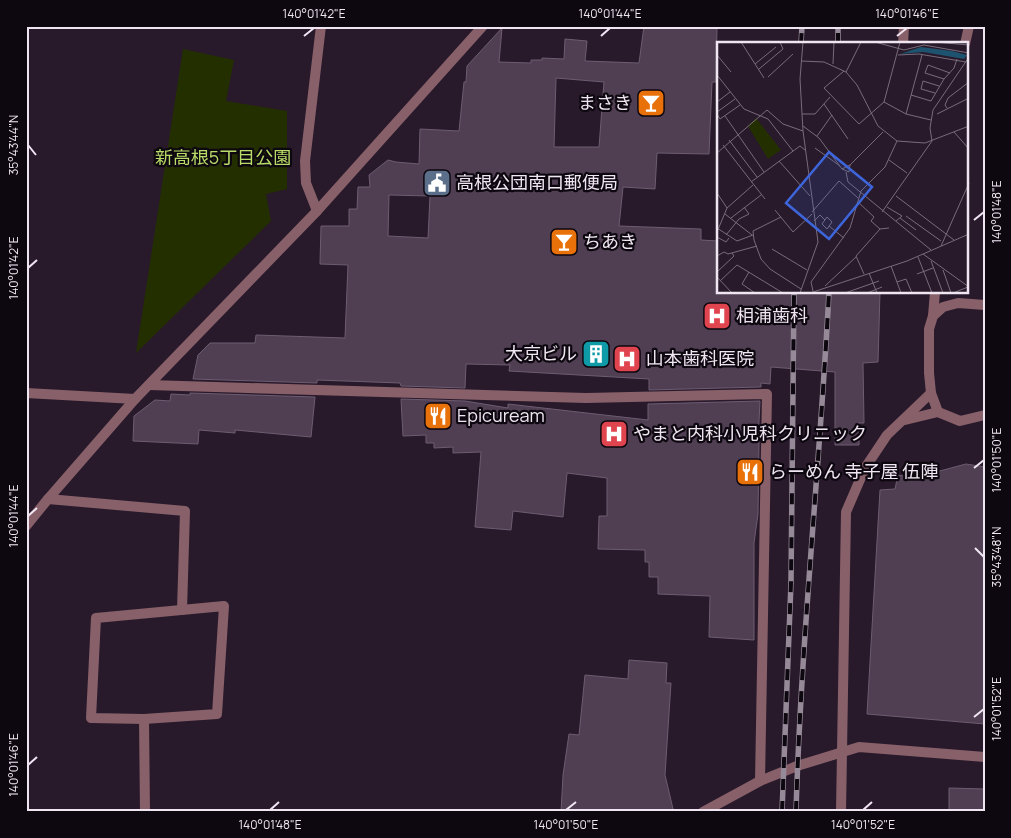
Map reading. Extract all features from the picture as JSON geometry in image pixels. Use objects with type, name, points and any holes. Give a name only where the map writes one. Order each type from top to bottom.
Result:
[{"type":"street","points":[[317,211],[306,183],[306,162],[322,26]]},
{"type":"street","points":[[26,526],[135,399],[317,211],[484,26]]},
{"type":"street","points":[[903,42],[904,26]]},
{"type":"street","points":[[965,42],[969,26]]},
{"type":"street","points":[[935,294],[934,316],[929,329],[929,372],[931,393],[938,412]]},
{"type":"street","points":[[934,316],[943,308],[958,303],[985,305]]},
{"type":"street","points":[[148,385],[586,398],[767,394],[760,781]]},
{"type":"street","points":[[26,393],[135,399]]},
{"type":"street","points":[[841,812],[846,512],[865,468],[887,435],[931,393]]},
{"type":"street","points":[[904,420],[938,412],[960,421],[985,416]]},
{"type":"street","points":[[48,499],[185,511],[182,610]]},
{"type":"street","points":[[224,606],[217,714],[144,718],[91,718],[96,618],[182,610],[224,606]]},
{"type":"street","points":[[144,718],[146,812]]},
{"type":"street","points":[[704,812],[760,781],[859,747],[985,757]]},
{"type":"green space","name":"新高根5丁目公園","points":[[183,49],[234,60],[226,101],[287,111],[287,189],[266,194],[271,221],[136,353]]},
{"type":"building","points":[[644,26],[717,26],[716,82],[712,82],[709,154],[657,153],[655,189],[623,187],[619,226],[701,229],[701,240],[717,241],[717,294],[880,294],[878,362],[863,363],[864,423],[859,423],[859,445],[835,445],[835,372],[771,367],[770,384],[761,383],[761,387],[649,390],[649,379],[509,371],[510,365],[466,364],[465,388],[317,380],[317,383],[193,379],[198,355],[210,343],[255,343],[256,335],[345,338],[348,265],[320,264],[321,226],[349,226],[349,209],[357,209],[358,187],[370,187],[369,175],[388,160],[419,164],[420,129],[459,131],[467,66],[502,28],[499,62],[531,63],[531,60],[542,60],[542,58],[564,59],[565,39],[587,41],[585,61],[639,63]],"holes":[[[556,78],[604,82],[599,147],[554,147]],[[389,195],[430,196],[428,238],[388,236]]]},
{"type":"building","points":[[190,393],[315,397],[311,437],[235,430],[235,433],[199,430],[198,444],[133,441],[134,416],[155,400],[170,401],[171,394],[190,395]]},
{"type":"building","points":[[401,399],[465,401],[508,408],[508,404],[648,420],[648,404],[760,401],[758,514],[754,543],[754,640],[709,637],[710,596],[658,594],[658,577],[649,577],[649,562],[645,562],[645,550],[598,549],[599,516],[607,516],[607,478],[567,473],[563,517],[513,511],[511,530],[475,527],[481,452],[453,453],[453,447],[434,448],[434,443],[426,443],[426,435],[403,436]]},
{"type":"building","points":[[966,464],[985,467],[985,724],[867,714],[880,490],[895,489],[898,475],[913,478],[916,471],[936,472]]},
{"type":"building","points":[[629,660],[667,663],[666,683],[671,683],[665,775],[673,809],[662,812],[561,812],[563,775],[569,734],[579,735],[585,675],[628,679]]},
{"type":"building","points":[[949,788],[985,789],[985,812],[949,812]]},
{"type":"railway","points":[[801,42],[802,26]]},
{"type":"railway","points":[[838,26],[838,42]]},
{"type":"railway","points":[[782,812],[791,583],[794,294]]},
{"type":"railway","points":[[796,812],[806,617],[829,294]]},
{"type":"place","name":"まさき","points":[[651,103]]},
{"type":"place","name":"高根公団南口郵便局","points":[[437,183]]},
{"type":"place","name":"ちあき","points":[[564,242]]},
{"type":"place","name":"相浦歯科","points":[[717,316]]},
{"type":"place","name":"大京ビル","points":[[596,354]]},
{"type":"place","name":"山本歯科医院","points":[[627,359]]},
{"type":"place","name":"Epicuream","points":[[438,416]]},
{"type":"place","name":"やまと内科小児科クリニック","points":[[614,434]]},
{"type":"place","name":"らーめん 寺子屋 伍陣","points":[[750,472]]}]
